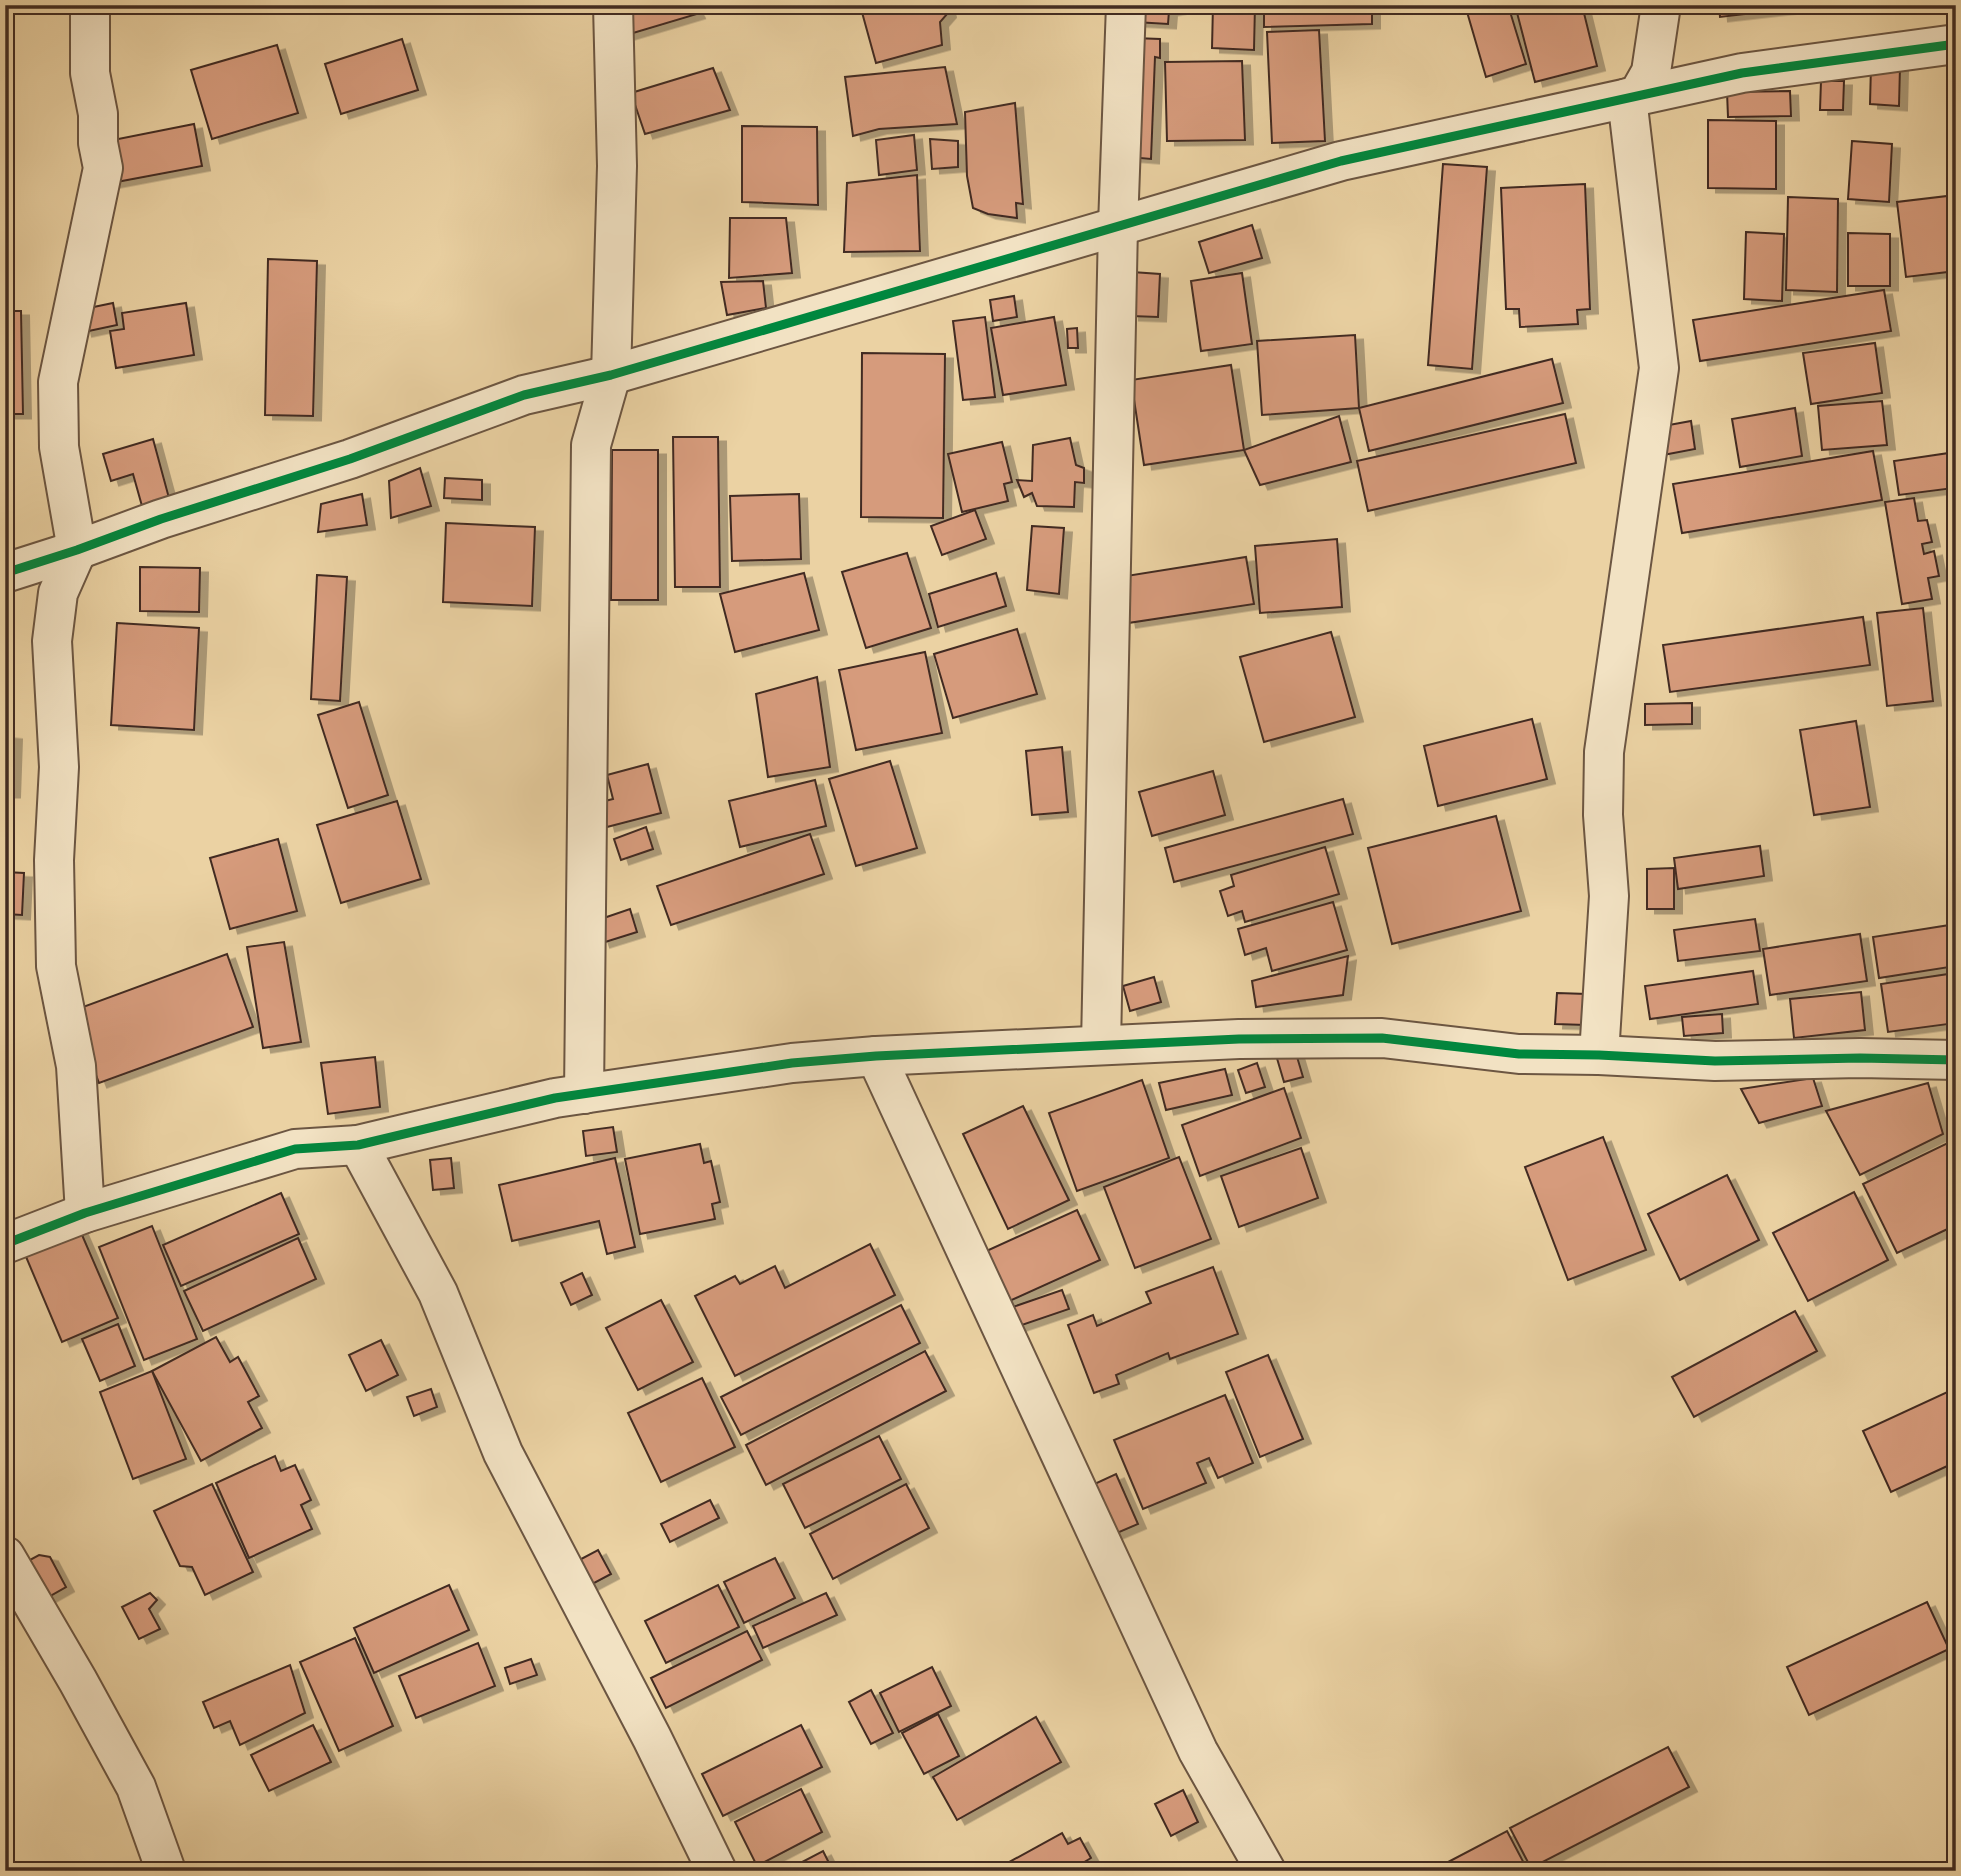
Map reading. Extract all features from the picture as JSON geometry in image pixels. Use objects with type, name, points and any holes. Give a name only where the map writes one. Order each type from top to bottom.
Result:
[{"type":"street","points":[[85,1213],[76,1066],[57,966],[54,860],[59,767],[52,641],[58,593],[77,550],[59,447],[58,382],[103,168],[98,143],[98,114],[90,73],[90,5]]},
{"type":"street","points":[[584,1094],[591,445],[611,375],[617,166],[613,5]]},
{"type":"street","points":[[1101,1045],[1118,226],[1126,5]]},
{"type":"street","points":[[1600,1055],[1609,896],[1603,815],[1604,752],[1659,368],[1633,97],[1651,72],[1661,5]]},
{"type":"street","points":[[5,573],[161,519],[350,459],[524,395],[611,375],[1341,161],[1742,73],[1956,44]]},
{"type":"street","points":[[5,1244],[85,1213],[295,1149],[358,1146],[555,1098],[792,1063],[876,1056],[1239,1039],[1382,1038],[1519,1054],[1715,1060],[1956,1060]]},
{"type":"street","points":[[876,1056],[1198,1751],[1266,1871]]},
{"type":"street","points":[[358,1146],[438,1293],[503,1453],[652,1738],[717,1871]]},
{"type":"street","points":[[5,1556],[136,1787],[166,1871]]},
{"type":"building","points":[[631,5],[692,5],[697,14],[623,36]]},
{"type":"building","points":[[860,5],[946,5],[948,13],[940,22],[942,45],[876,63]]},
{"type":"building","points":[[1136,5],[1195,6],[1169,11],[1168,24],[1135,22]]},
{"type":"building","points":[[1213,5],[1255,5],[1254,50],[1212,48]]},
{"type":"building","points":[[1264,5],[1372,5],[1372,24],[1264,27]]},
{"type":"building","points":[[1465,5],[1508,5],[1526,64],[1486,77]]},
{"type":"building","points":[[1515,5],[1582,5],[1597,66],[1535,82]]},
{"type":"building","points":[[1719,5],[1806,5],[1806,7],[1720,17]]},
{"type":"building","points":[[1319,30],[1325,141],[1272,143],[1267,32]]},
{"type":"building","points":[[1134,38],[1160,39],[1160,58],[1155,57],[1151,159],[1129,157]]},
{"type":"building","points":[[402,39],[418,90],[341,114],[325,64]]},
{"type":"building","points":[[277,45],[298,113],[212,139],[191,70]]},
{"type":"building","points":[[1242,61],[1245,140],[1167,141],[1165,62]]},
{"type":"building","points":[[1871,66],[1900,67],[1899,106],[1870,104]]},
{"type":"building","points":[[945,67],[957,124],[879,129],[853,136],[845,77]]},
{"type":"building","points":[[713,68],[730,110],[645,134],[631,93]]},
{"type":"building","points":[[1821,81],[1844,81],[1843,110],[1820,110]]},
{"type":"building","points":[[1790,91],[1791,116],[1728,117],[1727,92]]},
{"type":"building","points":[[1015,103],[1023,204],[1016,203],[1017,218],[988,214],[973,208],[967,176],[965,112]]},
{"type":"building","points":[[1708,120],[1776,121],[1776,189],[1708,188]]},
{"type":"building","points":[[194,124],[202,166],[106,184],[98,143]]},
{"type":"building","points":[[742,126],[817,127],[818,205],[742,202]]},
{"type":"building","points":[[914,135],[917,170],[879,175],[876,140]]},
{"type":"building","points":[[930,139],[958,141],[958,167],[932,169]]},
{"type":"building","points":[[1852,141],[1892,144],[1889,202],[1848,199]]},
{"type":"building","points":[[1443,164],[1487,167],[1472,369],[1428,365]]},
{"type":"building","points":[[917,175],[920,251],[844,252],[847,183]]},
{"type":"building","points":[[1585,184],[1590,309],[1577,310],[1578,324],[1520,327],[1519,309],[1506,309],[1501,188]]},
{"type":"building","points":[[1956,195],[1956,271],[1906,277],[1897,202]]},
{"type":"building","points":[[1788,197],[1838,199],[1837,292],[1786,290]]},
{"type":"building","points":[[730,218],[786,218],[792,273],[729,278]]},
{"type":"building","points":[[1252,225],[1262,258],[1209,273],[1199,242]]},
{"type":"building","points":[[1746,232],[1784,234],[1782,301],[1744,299]]},
{"type":"building","points":[[1848,233],[1890,234],[1890,286],[1848,286]]},
{"type":"building","points":[[268,259],[317,261],[313,416],[265,415]]},
{"type":"building","points":[[1132,272],[1160,274],[1158,317],[1131,316]]},
{"type":"building","points":[[1242,273],[1252,344],[1201,351],[1191,281]]},
{"type":"building","points":[[763,281],[766,308],[727,315],[721,282]]},
{"type":"building","points":[[1884,290],[1891,331],[1700,361],[1693,320]]},
{"type":"building","points":[[1014,296],[1017,317],[993,321],[990,300]]},
{"type":"building","points":[[113,303],[117,325],[84,332],[79,310]]},
{"type":"building","points":[[186,303],[194,355],[116,368],[110,331],[124,329],[122,313]]},
{"type":"building","points":[[5,311],[21,311],[23,414],[5,414]]},
{"type":"building","points":[[985,317],[995,397],[963,400],[953,321]]},
{"type":"building","points":[[1054,317],[1066,385],[1003,395],[991,328]]},
{"type":"building","points":[[1077,328],[1078,348],[1068,348],[1067,329]]},
{"type":"building","points":[[1355,335],[1359,408],[1262,415],[1257,341]]},
{"type":"building","points":[[1875,343],[1882,393],[1811,404],[1803,353]]},
{"type":"building","points":[[862,353],[945,354],[943,518],[861,517]]},
{"type":"building","points":[[1552,359],[1563,403],[1369,451],[1359,408]]},
{"type":"building","points":[[1231,365],[1244,450],[1144,465],[1131,380]]},
{"type":"building","points":[[1882,401],[1887,445],[1822,450],[1818,406]]},
{"type":"building","points":[[1795,408],[1802,456],[1740,467],[1732,419]]},
{"type":"building","points":[[1565,414],[1576,463],[1368,511],[1357,461]]},
{"type":"building","points":[[1339,416],[1351,462],[1260,485],[1244,450]]},
{"type":"building","points":[[1691,421],[1695,449],[1663,455],[1658,427]]},
{"type":"building","points":[[673,437],[718,437],[720,587],[675,587]]},
{"type":"building","points":[[1070,438],[1076,465],[1084,468],[1084,483],[1075,482],[1074,507],[1037,506],[1032,493],[1024,497],[1017,480],[1032,481],[1033,445]]},
{"type":"building","points":[[153,439],[169,498],[142,506],[133,474],[111,481],[103,454]]},
{"type":"building","points":[[1002,442],[1012,482],[1004,484],[1008,501],[962,512],[948,454]]},
{"type":"building","points":[[612,450],[658,450],[658,600],[611,600]]},
{"type":"building","points":[[1873,451],[1882,500],[1682,533],[1673,484]]},
{"type":"building","points":[[1949,453],[1954,488],[1899,495],[1894,461]]},
{"type":"building","points":[[420,468],[431,506],[391,518],[389,481]]},
{"type":"building","points":[[445,478],[482,480],[482,500],[444,498]]},
{"type":"building","points":[[362,494],[367,525],[318,532],[321,504]]},
{"type":"building","points":[[799,494],[801,559],[732,561],[730,496]]},
{"type":"building","points":[[1914,498],[1918,521],[1927,520],[1932,542],[1922,544],[1924,554],[1934,551],[1939,576],[1928,578],[1932,599],[1902,604],[1885,502]]},
{"type":"building","points":[[975,510],[986,539],[942,555],[931,526]]},
{"type":"building","points":[[446,523],[535,527],[532,606],[443,602]]},
{"type":"building","points":[[1032,526],[1064,528],[1059,594],[1027,590]]},
{"type":"building","points":[[1337,539],[1342,607],[1260,613],[1255,546]]},
{"type":"building","points":[[907,553],[931,628],[866,648],[842,572]]},
{"type":"building","points":[[1246,557],[1254,604],[1128,623],[1120,577]]},
{"type":"building","points":[[140,567],[200,568],[199,612],[140,611]]},
{"type":"building","points":[[804,573],[819,630],[735,652],[720,594]]},
{"type":"building","points":[[996,573],[1006,606],[938,627],[929,594]]},
{"type":"building","points":[[317,575],[347,577],[340,701],[311,699]]},
{"type":"building","points":[[1923,608],[1933,701],[1887,706],[1877,613]]},
{"type":"building","points":[[1863,617],[1870,665],[1670,692],[1663,645]]},
{"type":"building","points":[[117,623],[199,628],[194,730],[111,725]]},
{"type":"building","points":[[1017,629],[1037,694],[953,718],[934,654]]},
{"type":"building","points":[[1331,632],[1355,717],[1264,742],[1240,657]]},
{"type":"building","points":[[925,652],[942,733],[856,750],[839,670]]},
{"type":"building","points":[[817,677],[830,767],[768,777],[756,694]]},
{"type":"building","points":[[359,702],[388,795],[348,808],[318,715]]},
{"type":"building","points":[[1692,703],[1692,724],[1645,725],[1645,704]]},
{"type":"building","points":[[1532,719],[1547,779],[1438,806],[1424,746]]},
{"type":"building","points":[[1856,721],[1870,807],[1814,815],[1800,730]]},
{"type":"building","points":[[5,734],[14,735],[12,793],[5,793]]},
{"type":"building","points":[[1062,747],[1068,812],[1032,815],[1026,751]]},
{"type":"building","points":[[890,761],[917,848],[856,866],[829,779]]},
{"type":"building","points":[[648,764],[661,813],[607,827],[601,802],[613,799],[607,775]]},
{"type":"building","points":[[1213,771],[1225,815],[1152,836],[1139,792]]},
{"type":"building","points":[[815,780],[826,826],[740,847],[729,801]]},
{"type":"building","points":[[1343,799],[1353,834],[1174,882],[1165,848]]},
{"type":"building","points":[[397,801],[421,879],[341,903],[317,825]]},
{"type":"building","points":[[1496,816],[1521,911],[1392,944],[1368,848]]},
{"type":"building","points":[[646,827],[653,849],[621,860],[614,839]]},
{"type":"building","points":[[810,834],[824,874],[671,925],[657,886]]},
{"type":"building","points":[[278,839],[297,911],[230,929],[210,858]]},
{"type":"building","points":[[1760,846],[1764,876],[1678,889],[1674,858]]},
{"type":"building","points":[[1325,847],[1339,894],[1245,922],[1242,911],[1228,916],[1220,891],[1234,886],[1231,875]]},
{"type":"building","points":[[1674,868],[1674,909],[1647,909],[1647,869]]},
{"type":"building","points":[[5,872],[24,873],[22,915],[5,914]]},
{"type":"building","points":[[1333,902],[1347,950],[1272,971],[1266,948],[1245,955],[1238,929]]},
{"type":"building","points":[[630,909],[637,932],[602,943],[595,921]]},
{"type":"building","points":[[1755,919],[1760,951],[1678,961],[1674,930]]},
{"type":"building","points":[[1956,924],[1956,966],[1879,978],[1873,937]]},
{"type":"building","points":[[1860,934],[1867,981],[1770,995],[1763,949]]},
{"type":"building","points":[[284,942],[301,1042],[263,1048],[247,947]]},
{"type":"building","points":[[227,954],[253,1027],[99,1083],[72,1011]]},
{"type":"building","points":[[1348,956],[1343,995],[1256,1007],[1252,981]]},
{"type":"building","points":[[1753,971],[1758,1004],[1650,1019],[1645,986]]},
{"type":"building","points":[[1955,973],[1956,1023],[1888,1032],[1881,984]]},
{"type":"building","points":[[1154,977],[1161,1002],[1130,1011],[1123,986]]},
{"type":"building","points":[[1861,992],[1865,1030],[1794,1038],[1790,999]]},
{"type":"building","points":[[1557,993],[1587,994],[1586,1025],[1555,1024]]},
{"type":"building","points":[[1722,1014],[1723,1033],[1684,1036],[1682,1017]]},
{"type":"building","points":[[1295,1050],[1303,1077],[1284,1082],[1276,1055]]},
{"type":"building","points":[[375,1057],[380,1107],[328,1114],[321,1063]]},
{"type":"building","points":[[1257,1063],[1265,1087],[1246,1093],[1238,1070]]},
{"type":"building","points":[[1225,1069],[1232,1095],[1166,1110],[1159,1083]]},
{"type":"building","points":[[1813,1078],[1822,1106],[1759,1123],[1741,1089]]},
{"type":"building","points":[[1142,1080],[1169,1158],[1077,1191],[1049,1113]]},
{"type":"building","points":[[1928,1083],[1943,1134],[1860,1175],[1826,1111]]},
{"type":"building","points":[[1284,1088],[1301,1138],[1200,1176],[1182,1125]]},
{"type":"building","points":[[1023,1106],[1069,1200],[1008,1229],[963,1134]]},
{"type":"building","points":[[613,1127],[617,1152],[586,1156],[583,1131]]},
{"type":"building","points":[[1603,1137],[1646,1250],[1568,1280],[1525,1167]]},
{"type":"building","points":[[1956,1139],[1956,1225],[1897,1253],[1863,1184]]},
{"type":"building","points":[[700,1144],[704,1163],[711,1161],[720,1202],[712,1204],[715,1219],[640,1234],[625,1159]]},
{"type":"building","points":[[1301,1148],[1318,1198],[1239,1227],[1221,1176]]},
{"type":"building","points":[[1179,1157],[1211,1239],[1135,1268],[1104,1187]]},
{"type":"building","points":[[451,1158],[454,1188],[433,1190],[430,1160]]},
{"type":"building","points":[[615,1158],[635,1247],[607,1254],[599,1221],[512,1241],[499,1185]]},
{"type":"building","points":[[1727,1175],[1759,1240],[1680,1280],[1648,1214]]},
{"type":"building","points":[[1854,1192],[1888,1260],[1808,1301],[1773,1233]]},
{"type":"building","points":[[281,1193],[299,1234],[181,1286],[163,1245]]},
{"type":"building","points":[[1077,1210],[1100,1260],[1005,1303],[982,1253]]},
{"type":"building","points":[[152,1226],[197,1339],[144,1360],[99,1247]]},
{"type":"building","points":[[79,1228],[118,1318],[62,1342],[24,1252]]},
{"type":"building","points":[[298,1238],[316,1279],[203,1331],[184,1291]]},
{"type":"building","points":[[870,1244],[895,1295],[735,1376],[695,1296],[735,1276],[740,1284],[775,1266],[785,1288]]},
{"type":"building","points":[[1213,1267],[1238,1334],[1170,1359],[1168,1353],[1116,1375],[1119,1384],[1094,1393],[1068,1325],[1093,1315],[1097,1326],[1151,1303],[1146,1292]]},
{"type":"building","points":[[582,1273],[592,1295],[571,1305],[561,1283]]},
{"type":"building","points":[[1062,1290],[1069,1309],[1016,1327],[1010,1308]]},
{"type":"building","points":[[661,1300],[693,1362],[638,1390],[606,1328]]},
{"type":"building","points":[[901,1305],[920,1343],[741,1435],[721,1397]]},
{"type":"building","points":[[1795,1311],[1817,1351],[1694,1417],[1672,1377]]},
{"type":"building","points":[[118,1324],[135,1366],[100,1381],[82,1339]]},
{"type":"building","points":[[216,1337],[230,1362],[238,1357],[259,1396],[248,1402],[262,1428],[201,1461],[152,1371]]},
{"type":"building","points":[[381,1340],[398,1375],[366,1391],[349,1355]]},
{"type":"building","points":[[925,1351],[946,1391],[766,1485],[746,1445]]},
{"type":"building","points":[[1268,1355],[1303,1439],[1260,1457],[1226,1372]]},
{"type":"building","points":[[152,1371],[186,1459],[133,1479],[100,1392]]},
{"type":"building","points":[[702,1378],[735,1447],[661,1482],[628,1413]]},
{"type":"building","points":[[1956,1388],[1956,1462],[1891,1492],[1863,1431]]},
{"type":"building","points":[[431,1389],[437,1407],[414,1416],[407,1397]]},
{"type":"building","points":[[1225,1395],[1253,1463],[1218,1478],[1209,1458],[1197,1463],[1206,1483],[1143,1509],[1114,1440]]},
{"type":"building","points":[[879,1436],[901,1479],[805,1528],[783,1484]]},
{"type":"building","points":[[275,1456],[281,1471],[295,1465],[311,1500],[301,1505],[312,1529],[249,1558],[216,1483]]},
{"type":"building","points":[[1116,1474],[1138,1524],[1110,1536],[1088,1487]]},
{"type":"building","points":[[212,1484],[253,1572],[205,1595],[192,1567],[180,1566],[154,1511]]},
{"type":"building","points":[[906,1484],[929,1528],[833,1579],[810,1534]]},
{"type":"building","points":[[710,1500],[719,1518],[670,1542],[661,1524]]},
{"type":"building","points":[[598,1550],[611,1574],[581,1590],[568,1566]]},
{"type":"building","points":[[39,1555],[50,1557],[66,1587],[36,1604],[17,1567]]},
{"type":"building","points":[[775,1558],[795,1598],[744,1623],[724,1582]]},
{"type":"building","points":[[449,1585],[469,1630],[374,1673],[354,1628]]},
{"type":"building","points":[[718,1585],[739,1627],[666,1663],[645,1621]]},
{"type":"building","points":[[150,1593],[157,1600],[149,1609],[160,1629],[139,1639],[122,1607]]},
{"type":"building","points":[[826,1593],[837,1615],[763,1648],[753,1626]]},
{"type":"building","points":[[1927,1602],[1949,1649],[1809,1715],[1787,1667]]},
{"type":"building","points":[[747,1631],[762,1660],[666,1708],[651,1678]]},
{"type":"building","points":[[355,1638],[393,1726],[339,1751],[300,1662]]},
{"type":"building","points":[[478,1643],[495,1686],[416,1718],[399,1676]]},
{"type":"building","points":[[531,1659],[537,1675],[510,1684],[505,1668]]},
{"type":"building","points":[[290,1665],[305,1713],[240,1745],[230,1721],[214,1728],[203,1702]]},
{"type":"building","points":[[932,1667],[951,1706],[899,1732],[880,1693]]},
{"type":"building","points":[[871,1690],[893,1733],[871,1744],[849,1702]]},
{"type":"building","points":[[938,1714],[959,1756],[924,1774],[902,1733]]},
{"type":"building","points":[[1036,1717],[1061,1762],[957,1820],[933,1777]]},
{"type":"building","points":[[313,1725],[331,1762],[269,1791],[251,1755]]},
{"type":"building","points":[[801,1725],[822,1767],[723,1816],[702,1774]]},
{"type":"building","points":[[1668,1747],[1689,1787],[1531,1868],[1510,1828]]},
{"type":"building","points":[[801,1789],[822,1832],[757,1866],[735,1822]]},
{"type":"building","points":[[1183,1790],[1198,1822],[1171,1836],[1155,1804]]},
{"type":"building","points":[[1507,1831],[1528,1871],[1431,1871]]},
{"type":"building","points":[[1062,1833],[1068,1844],[1080,1838],[1091,1858],[1081,1864],[1086,1871],[993,1871]]},
{"type":"building","points":[[823,1851],[833,1871],[785,1871]]},
{"type":"cycle path","points":[[5,573],[161,519],[350,459],[524,395],[611,375],[1341,161],[1742,73],[1956,44]]},
{"type":"cycle path","points":[[5,1244],[85,1213],[295,1149],[358,1145],[555,1098],[792,1063],[876,1056],[1239,1039],[1382,1038],[1519,1054],[1715,1061],[1860,1058],[1956,1060]]}]
